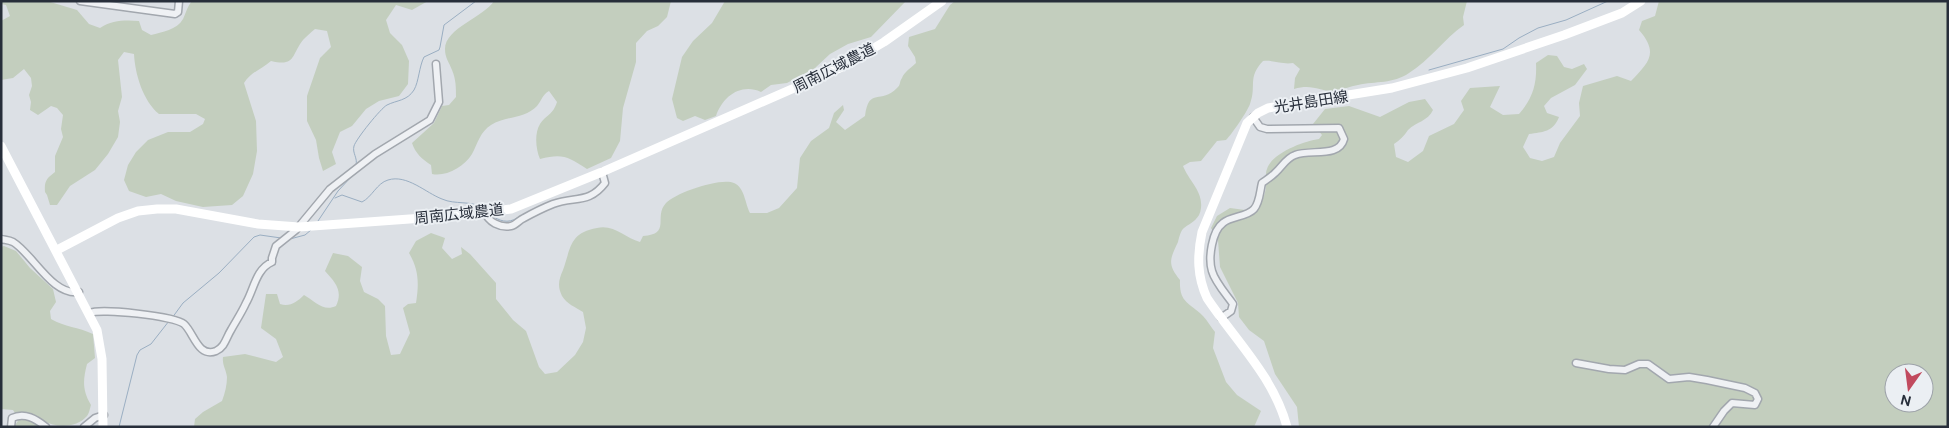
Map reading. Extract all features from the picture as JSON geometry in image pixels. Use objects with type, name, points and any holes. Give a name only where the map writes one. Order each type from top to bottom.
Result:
[{"type":"street","points":[[80,1],[175,14],[178,12],[179,1]]},
{"type":"street","name":"周南広域農道","points":[[57,250],[118,218],[138,211],[156,208],[176,209],[258,224],[303,227],[511,209],[602,172],[840,68],[884,42],[942,1]]},
{"type":"street","name":"光井島田線","points":[[1287,427],[1282,409],[1268,381],[1221,318],[1201,285],[1199,272],[1199,247],[1202,232],[1242,132],[1253,117],[1268,108],[1392,88],[1466,68],[1622,13],[1641,1]]},
{"type":"street","points":[[90,313],[94,311],[122,312],[172,318],[186,326],[198,345],[206,352],[222,348],[257,278],[262,270],[272,262],[276,246],[303,227],[330,189],[343,178],[375,154],[430,120],[440,102],[436,64]]},
{"type":"street","points":[[1221,318],[1231,311],[1233,304],[1212,270],[1212,248],[1219,227],[1223,222],[1253,210],[1257,203],[1262,182],[1273,175],[1287,159],[1305,153],[1338,149],[1343,145],[1344,139],[1339,128],[1266,129],[1260,127],[1253,117]]},
{"type":"street","points":[[1,146],[98,330],[104,414],[103,427]]},
{"type":"street","points":[[485,212],[494,223],[503,226],[515,224],[524,217],[551,205],[588,197],[597,193],[605,183],[602,172]]},
{"type":"street","points":[[1,239],[15,244],[55,284],[67,291],[79,292]]},
{"type":"street","points":[[1576,363],[1625,370],[1639,364],[1648,364],[1669,378],[1688,377],[1707,380],[1745,388],[1755,393],[1758,399],[1755,405],[1732,403],[1713,427]]},
{"type":"street","points":[[84,427],[95,418],[104,414]]},
{"type":"street","points":[[11,427],[12,418],[24,415],[37,420],[46,427]]},
{"type":"green space","points":[[1,1],[47,1],[77,10],[89,24],[100,28],[109,23],[119,21],[139,21],[142,30],[151,35],[177,26],[183,19],[192,1],[428,1],[412,10],[396,5],[386,20],[390,33],[402,45],[409,61],[408,84],[399,96],[379,101],[366,109],[352,126],[340,132],[332,152],[336,164],[323,171],[316,140],[307,121],[307,96],[320,58],[331,47],[327,31],[315,29],[303,40],[289,61],[271,61],[250,76],[244,83],[256,121],[257,151],[253,174],[243,196],[232,205],[203,207],[176,201],[161,194],[146,197],[129,191],[124,180],[128,165],[136,152],[148,140],[168,132],[190,132],[203,124],[205,119],[196,114],[159,114],[153,109],[144,95],[136,70],[134,54],[124,52],[118,60],[122,97],[118,111],[120,122],[118,137],[108,154],[95,170],[70,186],[57,205],[50,205],[45,192],[45,185],[48,178],[55,172],[55,156],[63,137],[61,129],[63,115],[57,108],[51,106],[38,115],[30,110],[31,78],[24,69],[13,78],[1,80],[1,21],[10,16],[6,5],[1,4]]},
{"type":"green space","points":[[494,1],[671,1],[667,17],[658,26],[647,31],[636,43],[636,62],[623,108],[620,141],[611,158],[587,169],[565,157],[554,156],[540,159],[536,142],[538,128],[542,121],[554,110],[557,102],[549,91],[537,106],[527,113],[502,120],[487,128],[469,159],[460,167],[443,174],[432,174],[431,165],[420,156],[412,143],[434,123],[442,106],[449,105],[456,97],[454,77],[445,52],[447,42],[451,35],[489,7]]},
{"type":"green space","points":[[725,1],[906,1],[871,37],[848,44],[830,54],[815,68],[787,83],[771,85],[761,92],[747,89],[740,90],[728,97],[716,116],[705,120],[695,116],[683,121],[677,118],[672,99],[682,57],[693,41],[712,23]]},
{"type":"green space","points":[[955,1],[1467,1],[1463,17],[1464,25],[1417,68],[1397,79],[1335,91],[1311,87],[1294,89],[1295,78],[1300,69],[1293,63],[1263,61],[1255,72],[1250,104],[1232,133],[1226,140],[1217,141],[1201,161],[1190,162],[1183,166],[1198,191],[1201,208],[1197,218],[1181,232],[1171,261],[1173,270],[1180,280],[1183,298],[1203,316],[1215,332],[1213,348],[1226,382],[1237,395],[1261,411],[1254,427],[194,427],[195,419],[222,401],[227,377],[223,357],[245,354],[276,362],[283,357],[276,339],[261,328],[266,294],[277,294],[280,304],[284,305],[299,300],[304,295],[323,307],[336,306],[339,296],[337,287],[325,271],[333,253],[348,256],[362,267],[360,281],[364,292],[378,299],[385,306],[386,336],[391,355],[400,354],[410,333],[403,308],[408,304],[416,303],[418,290],[416,271],[409,253],[416,241],[431,233],[445,238],[442,248],[452,259],[462,254],[461,247],[470,254],[496,283],[496,299],[513,320],[526,331],[539,367],[545,374],[557,372],[575,355],[583,342],[586,328],[583,312],[564,299],[559,286],[560,276],[572,243],[576,238],[588,230],[603,227],[640,242],[643,236],[652,235],[660,228],[662,208],[671,199],[698,187],[719,182],[738,185],[743,192],[750,213],[767,213],[779,208],[797,188],[800,158],[811,141],[829,128],[834,113],[843,105],[844,110],[836,122],[845,130],[865,116],[869,101],[891,93],[898,87],[904,74],[916,63],[915,57],[908,46],[909,37],[935,29],[950,5]]},
{"type":"green space","points":[[1659,1],[1948,1],[1948,427],[1299,427],[1297,407],[1275,374],[1264,341],[1249,330],[1239,317],[1238,303],[1220,267],[1218,240],[1211,228],[1217,216],[1230,208],[1245,210],[1261,203],[1266,190],[1266,171],[1270,163],[1289,149],[1305,142],[1319,139],[1322,135],[1313,124],[1325,109],[1349,106],[1380,117],[1409,102],[1425,99],[1433,110],[1431,114],[1411,127],[1394,144],[1396,157],[1408,162],[1423,151],[1429,136],[1454,124],[1464,110],[1461,101],[1470,88],[1500,86],[1490,107],[1503,115],[1519,114],[1528,102],[1533,90],[1536,78],[1536,63],[1548,55],[1557,56],[1564,67],[1572,69],[1584,64],[1587,69],[1575,85],[1551,98],[1544,106],[1547,113],[1559,117],[1554,126],[1543,132],[1529,134],[1523,147],[1530,158],[1542,161],[1554,157],[1560,143],[1580,116],[1579,103],[1583,86],[1617,76],[1631,81],[1647,63],[1650,51],[1649,45],[1639,30],[1642,21],[1655,16]]},
{"type":"green space","points":[[4,246],[16,251],[30,268],[53,289],[56,302],[50,311],[51,319],[93,334],[95,358],[87,364],[84,380],[86,395],[91,405],[88,415],[78,423],[60,426],[44,421],[35,427],[14,427],[19,419],[13,410],[1,409],[1,247]]},
{"type":"waterway","points":[[356,165],[354,146],[374,117],[387,105],[411,94],[416,86],[424,57],[439,50],[444,25],[476,1]]},
{"type":"waterway","points":[[1429,70],[1503,49],[1538,28],[1566,20],[1608,1]]},
{"type":"waterway","points":[[318,221],[338,191],[351,177]]},
{"type":"waterway","points":[[335,198],[342,195],[362,202],[381,184],[395,179],[409,182],[447,201],[473,204],[483,208]]},
{"type":"waterway","points":[[559,199],[585,194]]},
{"type":"waterway","points":[[523,215],[551,202]]},
{"type":"waterway","points":[[491,215],[504,221],[517,218]]},
{"type":"waterway","points":[[290,239],[305,235],[311,230]]},
{"type":"waterway","points":[[172,318],[183,303],[219,273],[254,237],[260,235],[281,238]]},
{"type":"waterway","points":[[119,427],[137,355],[140,350],[151,344],[169,321]]}]
